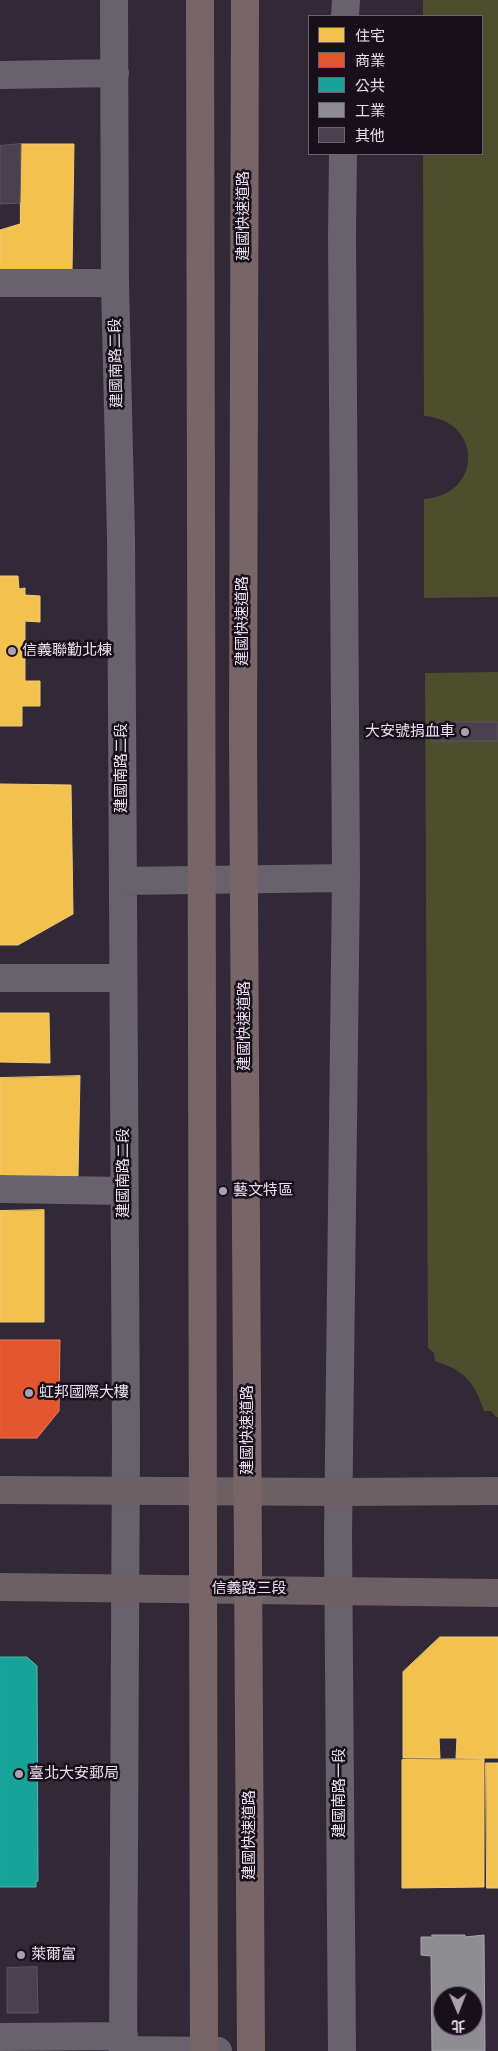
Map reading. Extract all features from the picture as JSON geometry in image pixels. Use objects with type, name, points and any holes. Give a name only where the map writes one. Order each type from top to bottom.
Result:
[{"type":"highway","points":[[200,0],[204,2051]]},
{"type":"highway","name":"建國快速道路","points":[[245,0],[243,735],[252,2051]]},
{"type":"main road","points":[[0,1490],[498,1491]]},
{"type":"main road","name":"信義路三段","points":[[0,1587],[498,1593]]},
{"type":"street","name":"建國南路二段","points":[[114,0],[115,283],[121,536],[124,1588]]},
{"type":"street","points":[[345,15],[346,0]]},
{"type":"street","points":[[0,75],[115,73]]},
{"type":"street","points":[[340,1492],[346,878],[343,155]]},
{"type":"street","points":[[0,282],[115,283]]},
{"type":"street","points":[[123,881],[346,878]]},
{"type":"street","points":[[0,978],[123,978]]},
{"type":"street","points":[[0,1189],[124,1191]]},
{"type":"street","name":"建國南路一段","points":[[340,1492],[338,1536],[342,2051]]},
{"type":"street","points":[[124,1588],[124,2046]]},
{"type":"street","points":[[0,2037],[218,2051]]},
{"type":"green space","points":[[423,0],[498,0],[498,597],[424,598],[424,499],[443,494],[457,485],[465,472],[468,458],[465,443],[457,430],[443,421],[424,416],[423,155],[483,155],[483,15],[423,15]]},
{"type":"green space","points":[[498,672],[498,1417],[496,1417],[491,1411],[484,1411],[476,1392],[467,1378],[454,1369],[435,1361],[434,1353],[428,1348],[425,673]]},
{"type":"building: 住宅","points":[[21,144],[74,144],[72,270],[0,271],[0,230],[20,224]]},
{"type":"building: 住宅","name":"信義聯勤北棟","points":[[0,576],[18,576],[19,589],[25,588],[25,595],[40,596],[40,622],[25,621],[25,681],[40,681],[40,706],[22,706],[22,726],[0,726]]},
{"type":"building: 住宅","points":[[0,784],[71,785],[73,914],[18,945],[0,945]]},
{"type":"building: 住宅","points":[[0,1013],[49,1013],[50,1063],[0,1062]]},
{"type":"building: 住宅","points":[[80,1076],[78,1176],[0,1177],[0,1078]]},
{"type":"building: 住宅","points":[[44,1210],[44,1322],[0,1322],[0,1211]]},
{"type":"building: 住宅","points":[[440,1637],[498,1637],[498,1758],[456,1758],[457,1738],[439,1738],[440,1758],[403,1758],[403,1672]]},
{"type":"building: 住宅","points":[[484,1759],[484,1887],[402,1888],[402,1760]]},
{"type":"building: 住宅","points":[[486,1763],[498,1763],[498,1888],[487,1888]]},
{"type":"building: 商業","name":"虹邦國際大樓","points":[[0,1340],[60,1340],[59,1411],[37,1438],[0,1438]]},
{"type":"building: 公共","name":"臺北大安郵局","points":[[0,1657],[27,1657],[37,1666],[38,1881],[36,1882],[36,1887],[0,1887]]},
{"type":"building: 工業","points":[[432,1935],[465,1935],[465,1937],[484,1935],[485,2051],[432,2051],[431,1956],[421,1955],[421,1937],[432,1937]]},
{"type":"building: 其他","points":[[21,144],[20,203],[0,204],[0,146]]},
{"type":"building: 其他","name":"大安號捐血車","points":[[432,722],[498,722],[498,741],[432,741]]},
{"type":"building: 其他","points":[[37,1967],[38,2013],[7,2013],[7,1968]]},
{"type":"place","name":"信義聯勤北棟","points":[[12,651]]},
{"type":"place","name":"大安號捐血車","points":[[465,732]]},
{"type":"place","name":"藝文特區","points":[[223,1191]]},
{"type":"place","name":"虹邦國際大樓","points":[[29,1393]]},
{"type":"place","name":"臺北大安郵局","points":[[19,1774]]},
{"type":"place","name":"萊爾富","points":[[21,1955]]}]
